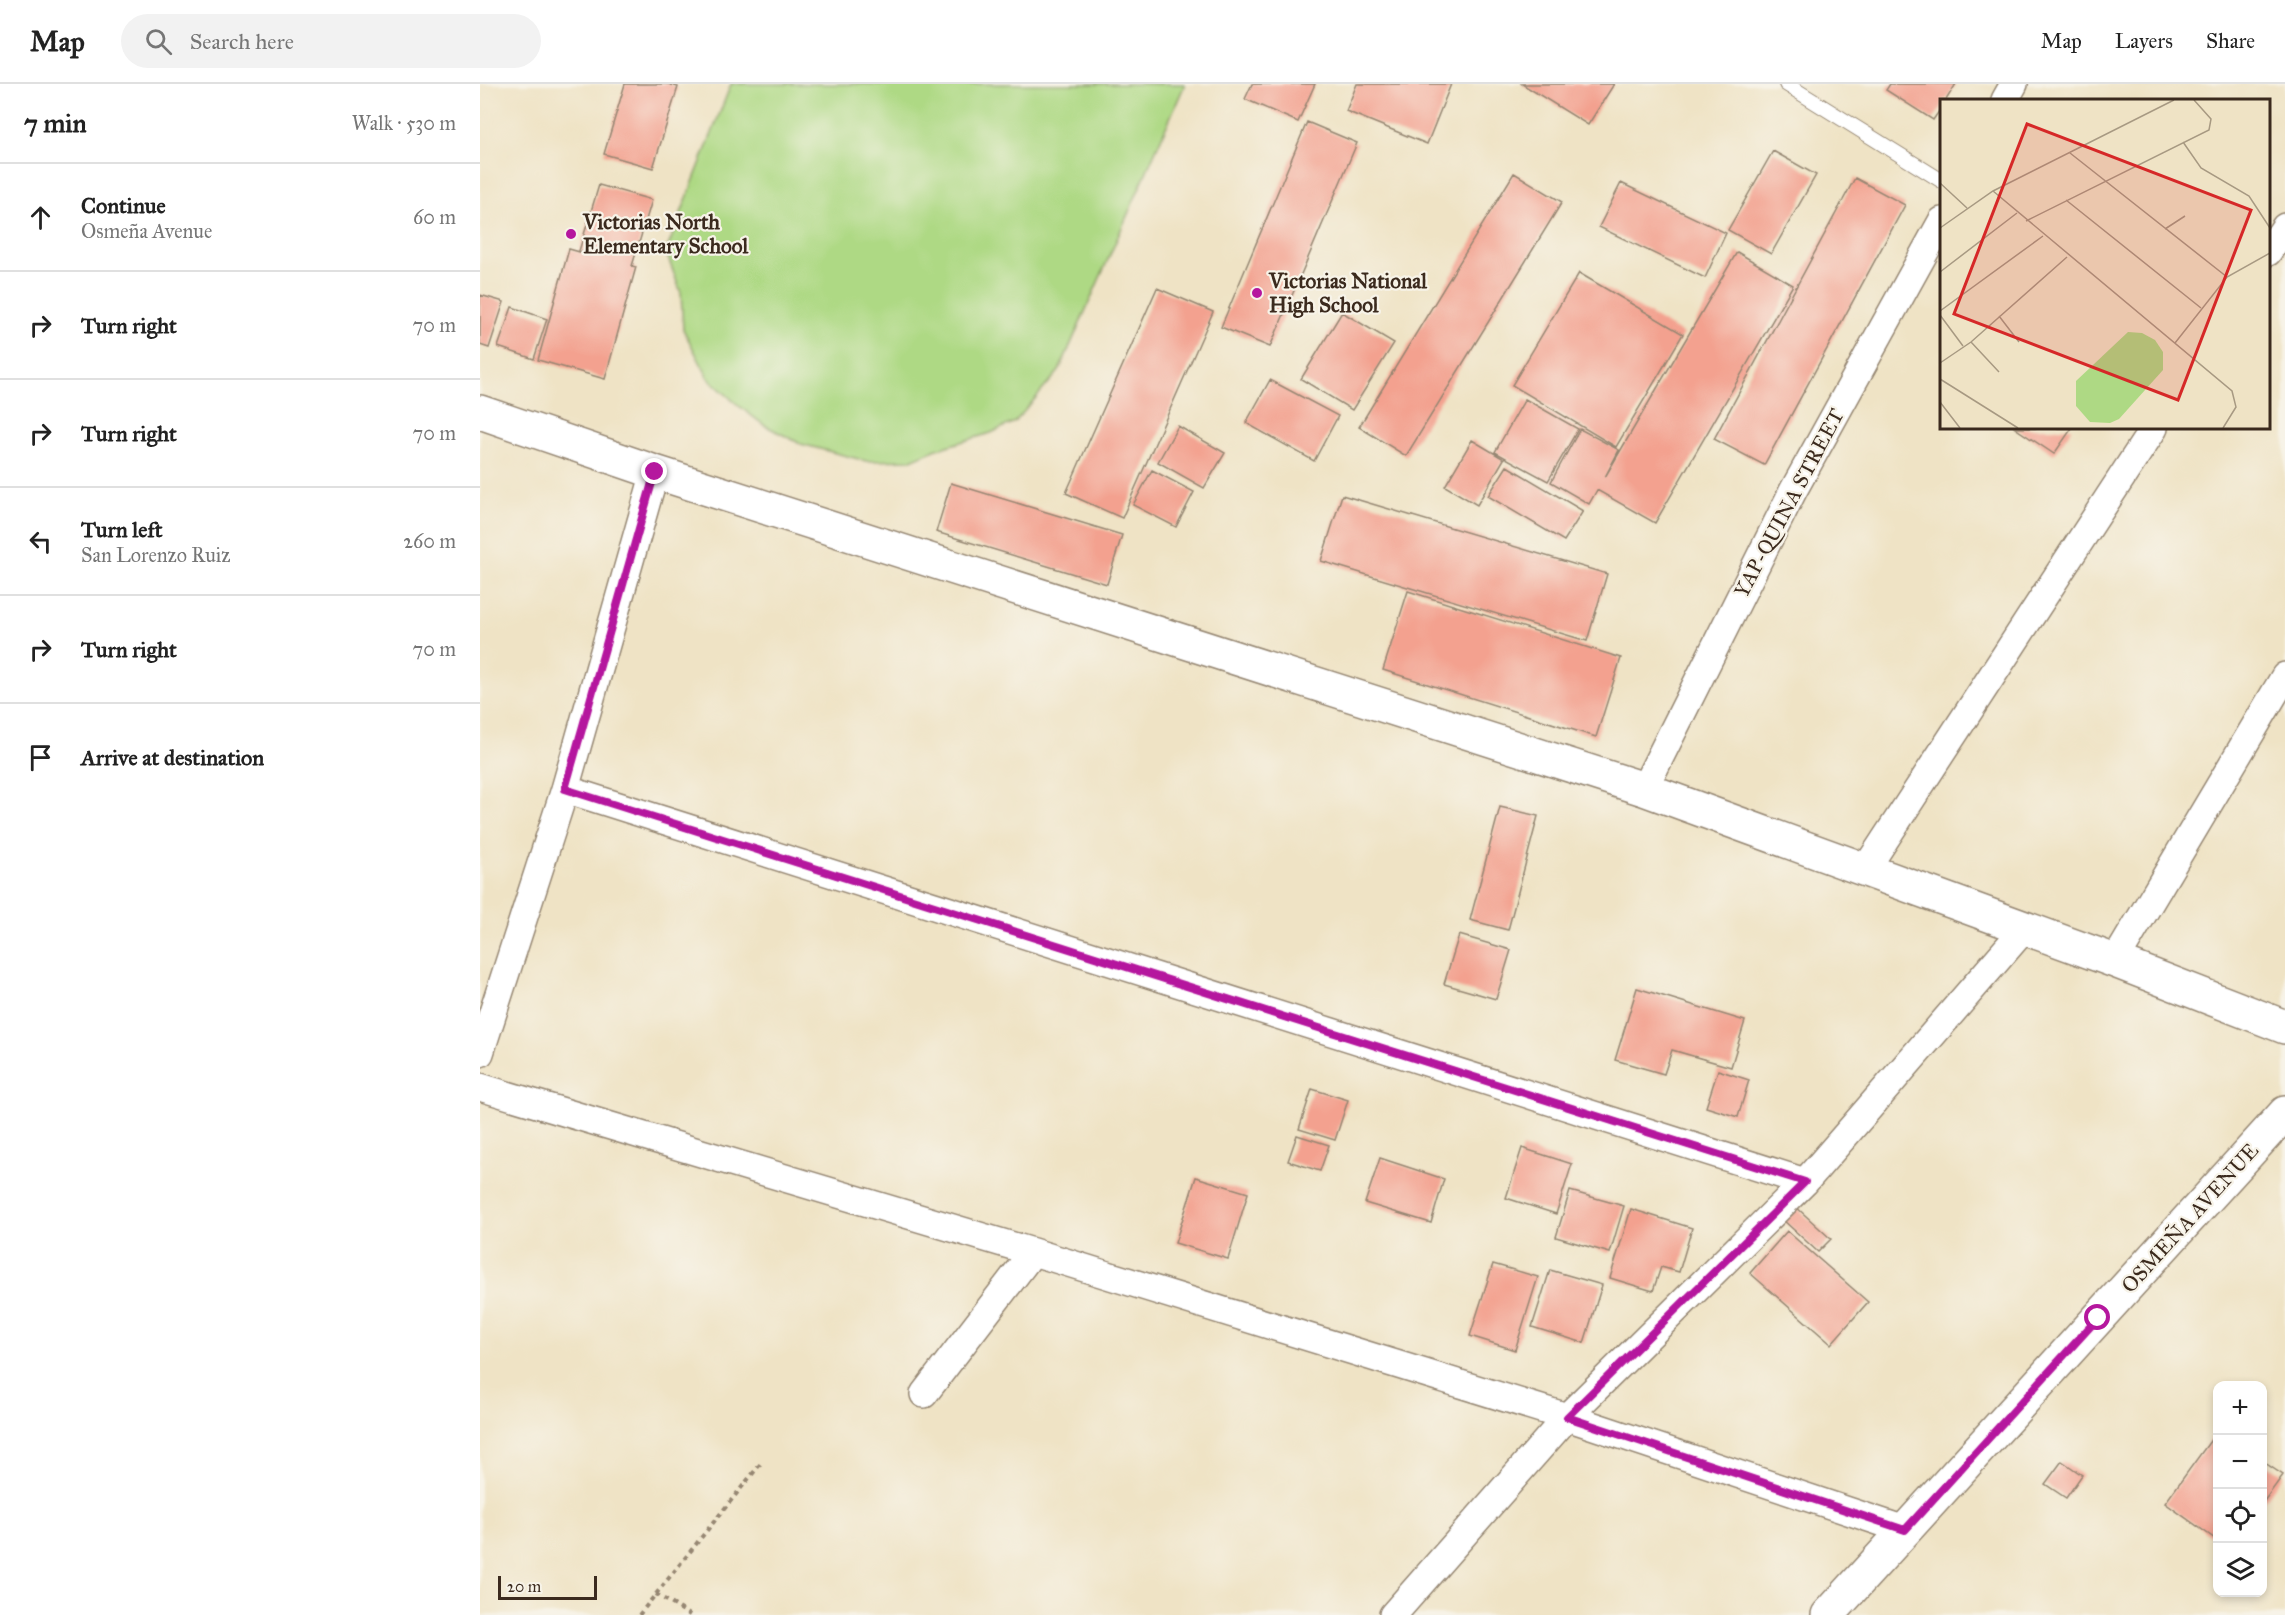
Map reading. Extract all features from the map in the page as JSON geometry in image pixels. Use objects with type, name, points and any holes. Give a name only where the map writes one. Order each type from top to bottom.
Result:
[{"type":"street","points":[[2006,99],[2014,84]]},
{"type":"street","name":"YAP-QUINA STREET","points":[[1644,789],[1793,491],[1940,223]]},
{"type":"street","points":[[2270,249],[2285,227]]},
{"type":"street","points":[[480,412],[655,472],[1644,789],[2115,961],[2285,1027]]},
{"type":"street","points":[[1865,870],[2153,429]]},
{"type":"street","points":[[480,1053],[565,789],[655,472]]},
{"type":"street","points":[[2115,961],[2285,676]]},
{"type":"street","points":[[565,789],[1805,1182]]},
{"type":"street","points":[[1393,1615],[1567,1417],[1805,1182],[2024,929]]},
{"type":"street","points":[[480,1087],[1033,1252],[1567,1417],[1905,1530]]},
{"type":"street","name":"OSMEÑA AVENUE","points":[[1828,1615],[2285,1113]]},
{"type":"street","points":[[924,1394],[1033,1252]]},
{"type":"lane","points":[[1786,84],[1940,180]]},
{"type":"path","points":[[639,1615],[762,1462]]},
{"type":"path","points":[[656,1594],[690,1615]]},
{"type":"green space","points":[[731,84],[1185,84],[1059,371],[1015,422],[991,433],[937,449],[911,460],[866,461],[801,444],[764,425],[709,379],[683,329],[681,293],[666,252]]},
{"type":"building","points":[[625,84],[668,84],[678,87],[653,168],[604,154]]},
{"type":"building","points":[[1252,84],[1315,84],[1298,122],[1245,99]]},
{"type":"building","points":[[1357,84],[1451,84],[1427,144],[1346,111]]},
{"type":"building","points":[[1522,84],[1614,84],[1588,125]]},
{"type":"building","points":[[1890,84],[1956,84],[1947,99],[1940,99],[1940,110],[1933,120],[1886,90]]},
{"type":"building","points":[[1307,122],[1357,143],[1270,347],[1221,327]]},
{"type":"building","points":[[1773,151],[1816,175],[1771,254],[1728,230]]},
{"type":"building","points":[[1514,173],[1562,202],[1406,456],[1359,427]]},
{"type":"building","points":[[1855,178],[1905,205],[1764,465],[1714,439]]},
{"type":"building","points":[[1621,183],[1726,233],[1705,278],[1599,227]]},
{"type":"building","points":[[599,185],[652,200],[632,266],[636,267],[605,379],[538,360],[569,249],[590,255],[579,251]]},
{"type":"building","points":[[1737,252],[1793,285],[1655,523],[1597,490],[1589,504],[1551,482],[1580,429],[1619,450],[1605,477]]},
{"type":"building","points":[[1579,273],[1683,334],[1616,447],[1512,385]]},
{"type":"building","points":[[1157,288],[1213,312],[1122,518],[1066,493]]},
{"type":"building","points":[[480,295],[504,302],[489,348],[480,345]]},
{"type":"building","points":[[512,307],[547,319],[534,359],[498,347]]},
{"type":"building","points":[[1342,312],[1394,343],[1352,410],[1301,379]]},
{"type":"building","points":[[1270,380],[1338,416],[1314,461],[1246,423]]},
{"type":"building","points":[[1525,399],[1578,429],[1548,481],[1495,452]]},
{"type":"building","points":[[1178,426],[1225,453],[1204,488],[1158,462]]},
{"type":"building","points":[[2016,429],[2071,429],[2054,454]]},
{"type":"building","points":[[1472,440],[1504,459],[1477,505],[1445,486]]},
{"type":"building","points":[[1507,466],[1583,511],[1564,541],[1488,496]]},
{"type":"building","points":[[1152,470],[1194,492],[1176,527],[1133,505]]},
{"type":"building","points":[[951,483],[1122,535],[1107,584],[936,532]]},
{"type":"building","points":[[1342,495],[1607,574],[1587,641],[1321,561]]},
{"type":"building","points":[[1408,591],[1621,658],[1596,737],[1383,670]]},
{"type":"building","points":[[1500,807],[1538,816],[1508,930],[1470,920]]},
{"type":"building","points":[[1459,935],[1511,950],[1496,999],[1444,984]]},
{"type":"building","points":[[1637,988],[1745,1021],[1731,1067],[1672,1050],[1664,1074],[1615,1060]]},
{"type":"building","points":[[1718,1070],[1749,1080],[1738,1117],[1706,1107]]},
{"type":"building","points":[[1312,1089],[1348,1100],[1335,1140],[1299,1129]]},
{"type":"building","points":[[1297,1135],[1329,1145],[1320,1171],[1288,1161]]},
{"type":"building","points":[[1522,1148],[1572,1164],[1556,1214],[1506,1198]]},
{"type":"building","points":[[1380,1158],[1444,1179],[1431,1223],[1365,1203]]},
{"type":"building","points":[[1196,1177],[1248,1193],[1228,1259],[1175,1243]]},
{"type":"building","points":[[1570,1191],[1624,1206],[1610,1253],[1556,1237]]},
{"type":"building","points":[[1794,1205],[1831,1239],[1818,1252],[1782,1219]]},
{"type":"building","points":[[1631,1209],[1692,1228],[1679,1272],[1661,1267],[1653,1291],[1610,1278]]},
{"type":"building","points":[[1787,1231],[1868,1302],[1831,1344],[1750,1273]]},
{"type":"building","points":[[1493,1264],[1538,1277],[1515,1350],[1470,1336]]},
{"type":"building","points":[[1550,1270],[1602,1285],[1584,1343],[1532,1327]]},
{"type":"building","points":[[2213,1437],[2213,1537],[2165,1503]]},
{"type":"building","points":[[2062,1461],[2082,1475],[2066,1498],[2045,1484]]},
{"type":"building","points":[[2267,1464],[2283,1475],[2267,1497]]},
{"type":"place","name":"Victorias North Elementary School","points":[[571,234]]},
{"type":"place","name":"Victorias National High School","points":[[1257,293]]},
{"type":"route","points":[[655,472],[565,789],[1805,1182],[1567,1417],[1905,1530],[2098,1318]]}]
